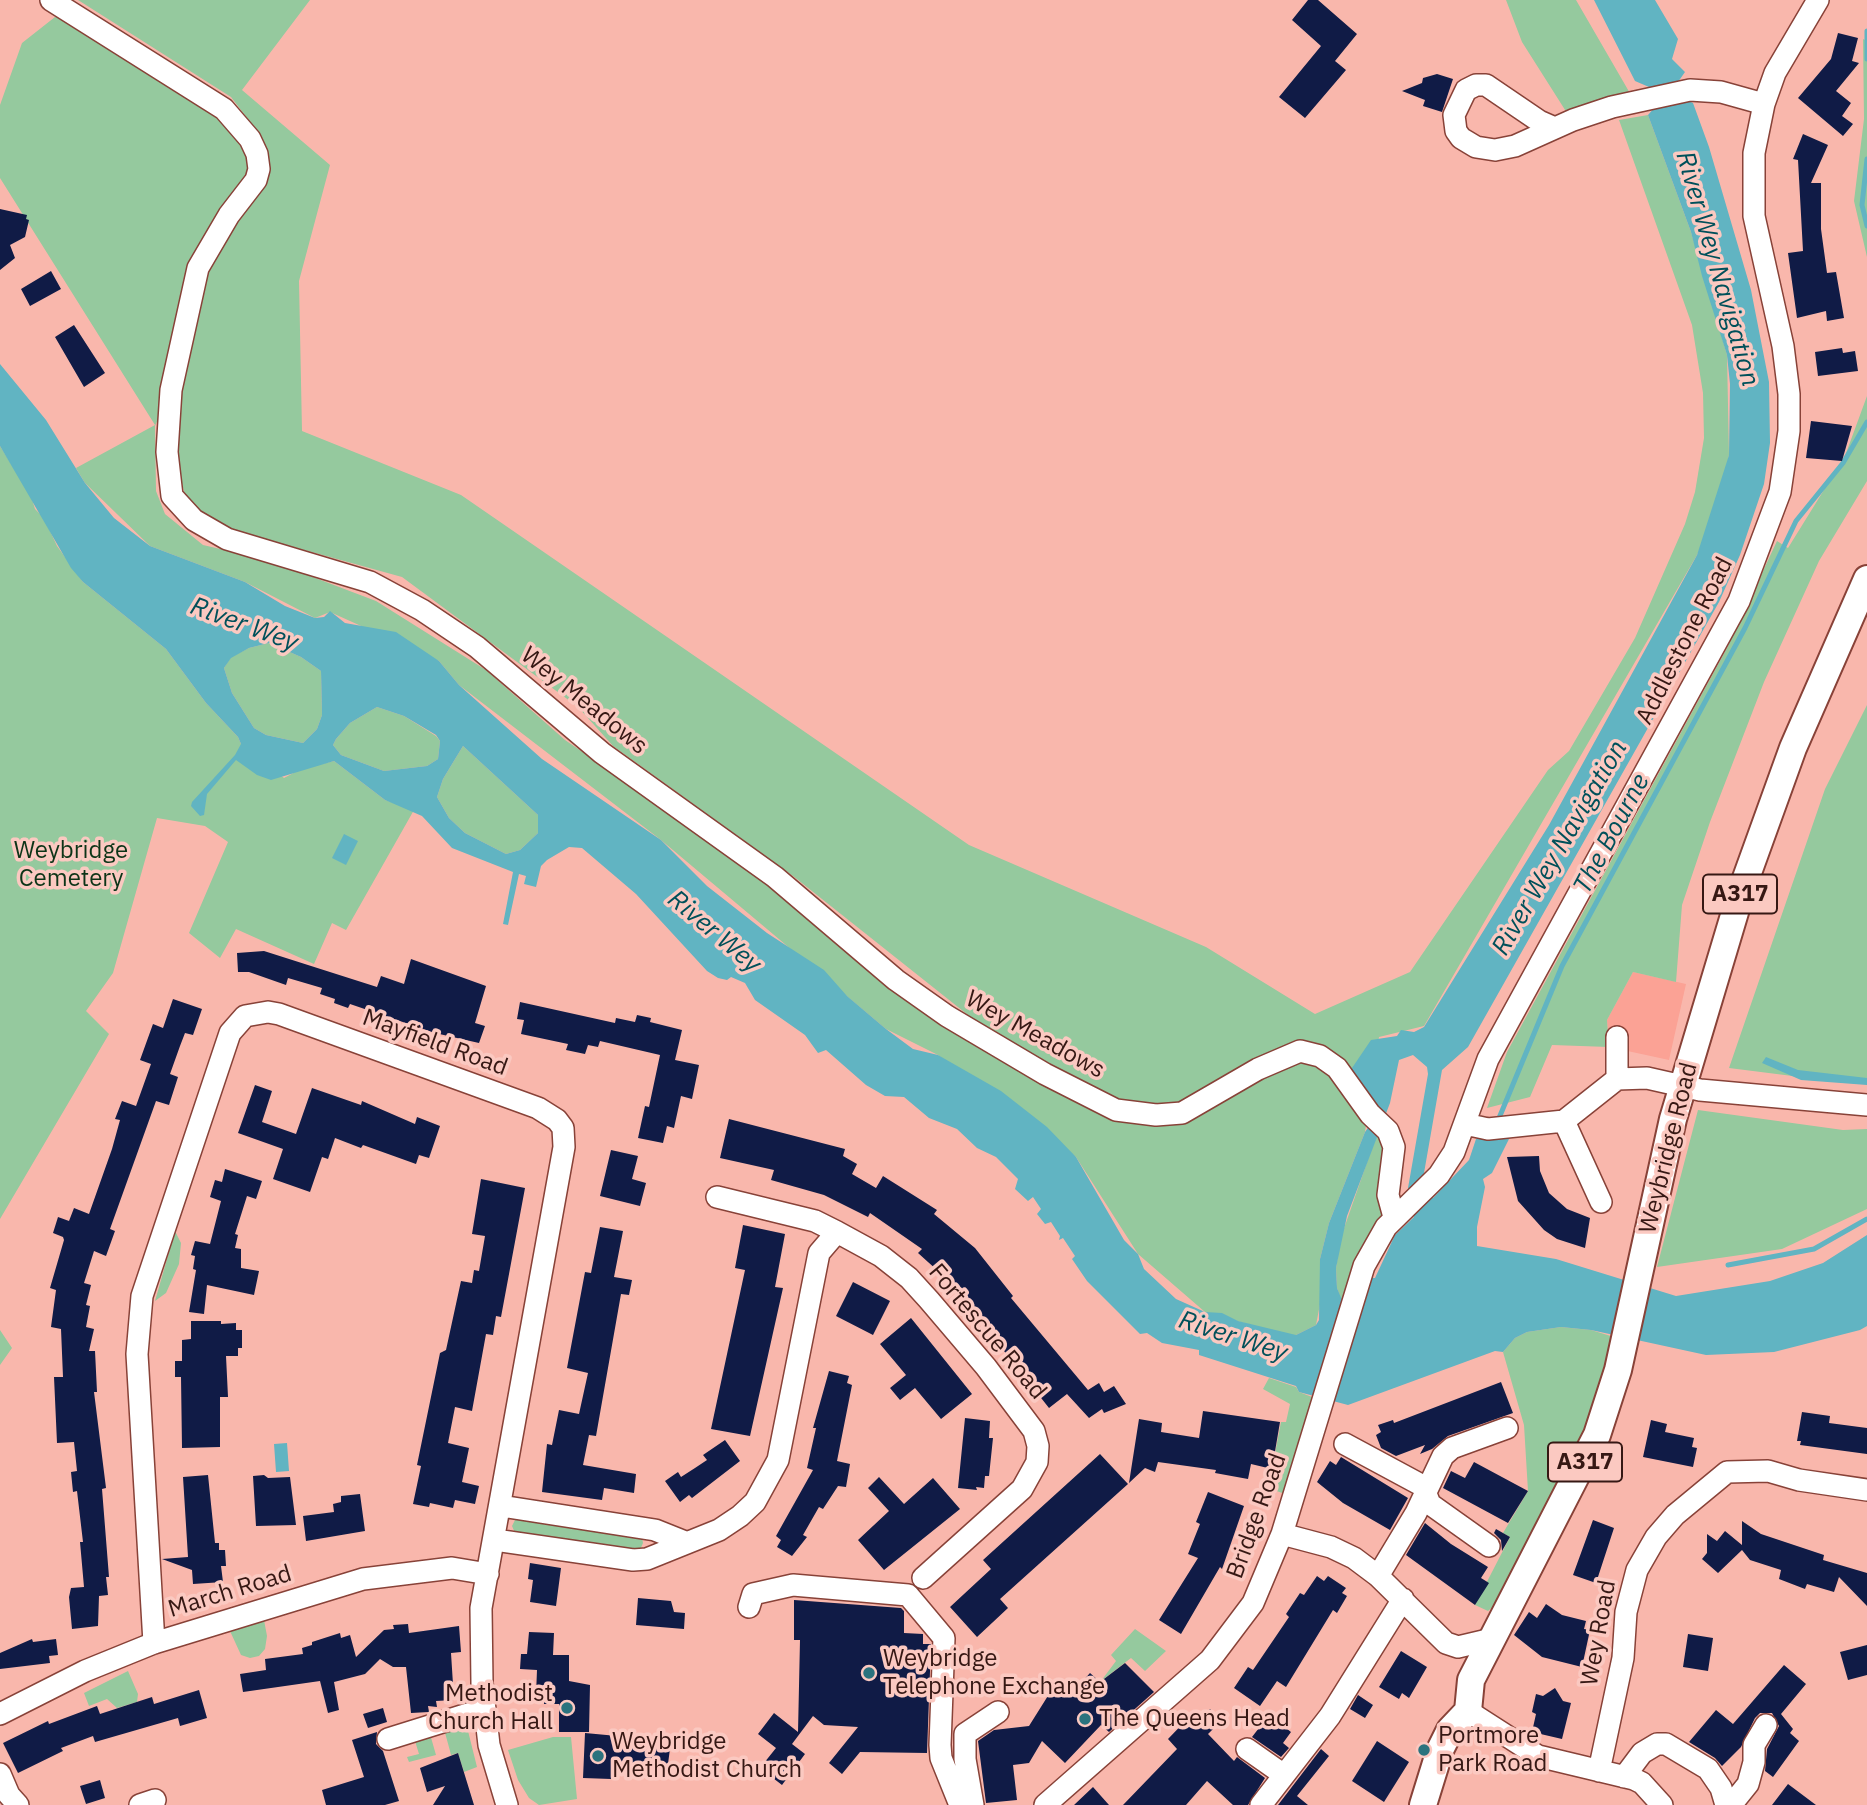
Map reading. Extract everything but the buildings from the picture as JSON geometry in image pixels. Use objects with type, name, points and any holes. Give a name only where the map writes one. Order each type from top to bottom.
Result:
[{"type":"main road","name":"Weybridge Road","points":[[1468,1711],[1471,1680],[1587,1457],[1604,1413],[1624,1344],[1661,1168],[1682,1087],[1759,842],[1798,735],[1867,579]]},
{"type":"main road","points":[[1423,1805],[1440,1750],[1450,1730],[1468,1711]]},
{"type":"street","name":"Wey Meadows","points":[[51,0],[224,109],[250,139],[257,154],[259,169],[256,180],[229,215],[198,268],[170,390],[167,452],[172,496],[194,520],[227,539],[370,582],[422,610],[477,647],[602,753],[775,877],[896,980],[969,1029],[1116,1110],[1156,1115],[1182,1113],[1258,1069],[1300,1051],[1320,1056],[1337,1068],[1394,1147],[1388,1195],[1396,1216]]},
{"type":"street","name":"Addlestone Road","points":[[1321,1409],[1360,1275],[1378,1238],[1396,1216],[1438,1175],[1454,1152],[1488,1059],[1739,601],[1780,492],[1789,431],[1789,394],[1783,346],[1752,201],[1754,153],[1764,104],[1775,73],[1818,0]]},
{"type":"street","points":[[1555,128],[1612,107],[1690,90],[1721,92],[1764,104]]},
{"type":"street","name":"Mayfield Road","points":[[154,1643],[137,1354],[142,1296],[230,1033],[245,1016],[268,1012],[279,1014],[538,1108],[557,1120],[563,1128],[563,1156],[481,1608],[489,1685],[484,1709],[489,1745],[507,1805]]},
{"type":"street","points":[[1617,1079],[1618,1037]]},
{"type":"street","points":[[1564,1121],[1617,1079],[1647,1078],[1682,1087],[1867,1105]]},
{"type":"street","points":[[1465,1124],[1498,1128],[1538,1114],[1564,1121]]},
{"type":"street","points":[[1564,1121],[1601,1202]]},
{"type":"street","name":"Fortescue Road","points":[[717,1197],[815,1221],[881,1256],[916,1285],[986,1367],[1034,1431],[1038,1446],[1037,1462],[1022,1489],[923,1578]]},
{"type":"street","points":[[495,1539],[633,1560],[647,1559],[719,1530],[740,1516],[755,1502],[769,1481],[778,1460],[820,1253],[838,1232]]},
{"type":"street","name":"Bridge Road","points":[[1045,1805],[1210,1660],[1253,1603],[1282,1534],[1321,1409]]},
{"type":"street","points":[[1378,1576],[1425,1494],[1443,1456],[1452,1448],[1507,1428]]},
{"type":"street","points":[[1345,1444],[1423,1486],[1430,1504],[1489,1546]]},
{"type":"street","name":"Wey Road","points":[[1600,1771],[1623,1658],[1626,1612],[1637,1570],[1656,1537],[1675,1515],[1727,1472],[1768,1471],[1799,1480],[1867,1490]]},
{"type":"street","points":[[501,1506],[654,1530],[685,1542]]},
{"type":"street","points":[[1282,1534],[1342,1552],[1378,1576],[1403,1599],[1432,1633],[1446,1643],[1458,1647],[1492,1639]]},
{"type":"street","name":"March Road","points":[[0,1714],[85,1671],[154,1643],[363,1579],[452,1568],[488,1574]]},
{"type":"street","points":[[749,1607],[753,1594],[793,1585],[908,1595],[944,1638],[941,1758],[960,1805]]},
{"type":"street","points":[[1261,1805],[1347,1692],[1403,1599]]},
{"type":"street","points":[[388,1739],[484,1709]]},
{"type":"street","points":[[1468,1711],[1538,1756],[1642,1783],[1662,1805]]},
{"type":"street","points":[[973,1805],[965,1759],[965,1734],[998,1712]]},
{"type":"street","points":[[1624,1777],[1642,1753],[1657,1744],[1666,1744],[1708,1769],[1721,1788],[1728,1805],[1748,1784],[1754,1762],[1754,1745],[1766,1726]]},
{"type":"street","points":[[1247,1749],[1284,1775]]},
{"type":"street","points":[[0,1773],[9,1795],[18,1805]]},
{"type":"shaded area","points":[[1633,972],[1686,984],[1669,1060],[1609,1047],[1607,1020]]},
{"type":"green space","points":[[78,0],[310,0],[242,90],[330,165],[299,281],[302,431],[461,495],[969,845],[1206,947],[1315,1014],[1410,972],[1548,770],[1569,751],[1635,638],[1685,524],[1695,492],[1704,438],[1703,393],[1692,325],[1619,120],[1648,115],[1691,232],[1727,355],[1729,455],[1719,503],[1697,555],[1424,1026],[1379,1037],[1365,1132],[1329,1223],[1320,1259],[1321,1299],[1316,1325],[1296,1335],[1287,1335],[1205,1312],[1138,1254],[1076,1157],[938,1055],[886,1029],[661,840],[459,685],[439,661],[330,612],[315,618],[245,582],[150,546],[85,483],[76,468],[155,425],[0,178],[0,105],[22,43],[55,17],[74,14],[224,109],[259,169],[198,268],[171,390],[155,426],[156,491],[165,514],[203,545],[268,560],[376,601],[486,670],[565,740],[759,872],[1070,1096],[793,876],[613,746],[578,707],[402,577],[232,530],[199,512],[185,495],[174,453],[177,391],[204,271],[262,183],[263,139],[231,97]]},
{"type":"green space","points":[[1506,0],[1576,0],[1631,95],[1567,113],[1522,42]]},
{"type":"green space","points":[[1863,39],[1867,41],[1867,257],[1854,201],[1864,119]]},
{"type":"green space","points":[[1867,396],[1867,481],[1819,561],[1764,682],[1710,822],[1682,905],[1676,982],[1633,972],[1607,1020],[1609,1047],[1552,1045],[1530,1097],[1487,1108],[1507,1052],[1727,648],[1777,541],[1788,548],[1845,456]]},
{"type":"green space","name":"Weybridge Cemetery","points":[[0,446],[31,496],[35,509],[44,518],[57,546],[83,582],[166,649],[241,744],[284,778],[301,769],[334,761],[385,800],[414,810],[346,930],[332,923],[314,964],[236,929],[220,958],[189,933],[228,842],[205,826],[157,818],[113,973],[86,1011],[109,1034],[0,1219]]},
{"type":"green space","points":[[269,643],[301,657],[321,671],[322,715],[317,729],[303,743],[266,735],[254,728],[232,693],[224,668],[231,657],[249,648]]},
{"type":"green space","points":[[1867,705],[1867,1082],[1848,1083],[1729,1068],[1825,789]]},
{"type":"green space","points":[[377,707],[404,716],[436,736],[440,741],[438,759],[427,766],[384,771],[341,755],[333,745],[336,739],[350,723]]},
{"type":"green space","points":[[463,746],[538,815],[538,833],[520,850],[506,854],[465,833],[449,818],[437,797],[443,779]]},
{"type":"green space","points":[[1698,1110],[1843,1130],[1867,1129],[1867,1209],[1782,1249],[1657,1267]]},
{"type":"green space","points":[[1383,1126],[1394,1217],[1355,1275],[1349,1276],[1342,1302],[1337,1288],[1336,1268],[1341,1237],[1379,1128]]},
{"type":"green space","points":[[175,1231],[181,1243],[179,1264],[166,1293],[155,1301]]},
{"type":"green space","points":[[1561,1327],[1591,1330],[1614,1337],[1600,1404],[1496,1604],[1488,1611],[1475,1605],[1510,1537],[1503,1533],[1528,1491],[1524,1425],[1503,1352],[1515,1338],[1527,1332]]},
{"type":"green space","points":[[0,1330],[12,1348],[0,1365]]},
{"type":"green space","points":[[1269,1378],[1296,1387],[1299,1392],[1312,1397],[1285,1494],[1271,1489],[1272,1469],[1281,1422],[1286,1422],[1290,1404],[1263,1389]]},
{"type":"green space","points":[[517,1516],[642,1538],[643,1543],[640,1550],[635,1552],[515,1533],[512,1526]]},
{"type":"green space","points":[[264,1620],[267,1636],[265,1649],[259,1656],[250,1658],[241,1655],[230,1631]]},
{"type":"green space","points":[[1135,1629],[1166,1651],[1145,1671],[1131,1658],[1101,1681],[1116,1661],[1111,1655]]},
{"type":"green space","points":[[128,1671],[138,1694],[137,1702],[117,1708],[107,1699],[89,1706],[84,1693]]},
{"type":"green space","points":[[466,1723],[477,1767],[464,1772],[458,1753],[451,1755],[444,1729]]},
{"type":"green space","points":[[430,1734],[436,1755],[409,1762],[407,1757],[419,1754],[415,1741]]},
{"type":"green space","points":[[553,1737],[571,1737],[577,1799],[539,1805],[529,1798],[518,1780],[508,1750]]},
{"type":"water","points":[[1594,0],[1655,0],[1678,39],[1672,59],[1685,72],[1678,82],[1684,99],[1693,103],[1709,147],[1751,290],[1769,382],[1770,443],[1764,484],[1740,555],[1719,602],[1468,1047],[1442,1070],[1424,1173],[1433,1198],[1469,1160],[1476,1139],[1509,1139],[1492,1173],[1483,1179],[1485,1187],[1477,1227],[1477,1246],[1556,1259],[1676,1296],[1770,1281],[1823,1263],[1867,1235],[1867,1326],[1774,1352],[1706,1355],[1591,1330],[1561,1327],[1527,1332],[1515,1338],[1503,1352],[1495,1351],[1348,1405],[1299,1392],[1296,1386],[1199,1355],[1199,1350],[1162,1343],[1147,1333],[1140,1334],[1087,1281],[1072,1259],[1075,1256],[1063,1238],[1059,1240],[1060,1236],[1051,1222],[1045,1224],[1037,1214],[1041,1209],[1033,1197],[1028,1201],[1015,1189],[1018,1179],[996,1157],[977,1148],[957,1129],[929,1118],[904,1097],[885,1096],[866,1085],[826,1050],[818,1053],[805,1035],[755,1000],[745,983],[731,977],[727,980],[718,978],[707,971],[636,894],[582,848],[569,847],[547,860],[541,866],[536,887],[524,884],[526,876],[519,874],[508,925],[503,924],[513,872],[452,848],[422,816],[385,800],[334,761],[271,780],[257,775],[236,760],[207,794],[204,815],[200,816],[191,806],[192,802],[235,755],[241,744],[238,737],[206,703],[166,649],[83,582],[71,568],[0,446],[0,364],[46,420],[85,483],[114,518],[150,546],[245,582],[285,606],[315,618],[324,617],[330,611],[345,623],[396,632],[439,661],[459,685],[542,759],[661,840],[707,886],[767,933],[824,970],[847,996],[886,1029],[913,1049],[938,1055],[1001,1091],[1047,1127],[1076,1157],[1124,1240],[1138,1254],[1144,1269],[1176,1299],[1205,1312],[1222,1313],[1238,1321],[1296,1335],[1316,1325],[1319,1320],[1320,1259],[1329,1223],[1365,1132],[1372,1122],[1352,1078],[1352,1068],[1371,1040],[1397,1036],[1401,1030],[1414,1032],[1424,1027],[1549,825],[1697,555],[1729,455],[1730,384],[1727,355],[1691,232],[1648,115],[1655,107],[1649,87],[1635,81]],"holes":[[[269,643],[301,657],[321,671],[322,715],[317,729],[303,743],[266,735],[254,728],[232,693],[224,668],[231,658],[249,648]],[[377,707],[404,716],[436,735],[440,741],[438,759],[427,766],[384,771],[341,755],[333,745],[350,723]],[[463,746],[538,815],[538,833],[520,850],[506,854],[465,833],[449,818],[437,797],[443,779]],[[1413,1055],[1427,1067],[1428,1074],[1408,1188],[1414,1217],[1395,1235],[1375,1278],[1349,1276],[1342,1300],[1337,1288],[1336,1268],[1347,1216],[1390,1103],[1399,1060]]]},
{"type":"water","points":[[344,834],[358,841],[346,865],[332,858]]},
{"type":"water","points":[[1766,1057],[1798,1070],[1867,1078],[1867,1085],[1801,1080],[1762,1063]]},
{"type":"water","points":[[287,1443],[289,1471],[276,1472],[274,1444]]},
{"type":"waterway","name":"The Bourne","points":[[1867,31],[1867,59]]},
{"type":"waterway","name":"The Bourne","points":[[1867,159],[1862,205],[1867,226]]},
{"type":"waterway","name":"The Bourne","points":[[1497,1123],[1562,966],[1745,628],[1796,521],[1843,463],[1867,422]]},
{"type":"waterway","points":[[1728,1265],[1814,1249],[1867,1219]]},
{"type":"place","name":"Weybridge Telephone Exchange","points":[[869,1673]]},
{"type":"place","name":"Methodist Church Hall","points":[[567,1708]]},
{"type":"place","name":"The Queens Head","points":[[1085,1719]]},
{"type":"place","name":"Portmore Park Road","points":[[1424,1750]]},
{"type":"place","name":"Weybridge Methodist Church","points":[[598,1756]]},
{"type":"water label","name":"River Wey Navigation","points":[[1717,269]]},
{"type":"water label","name":"River Wey","points":[[244,625]]},
{"type":"water label","name":"River Wey Navigation","points":[[1560,848]]},
{"type":"water label","name":"River Wey","points":[[714,932]]},
{"type":"water label","name":"River Wey","points":[[1233,1337]]}]
